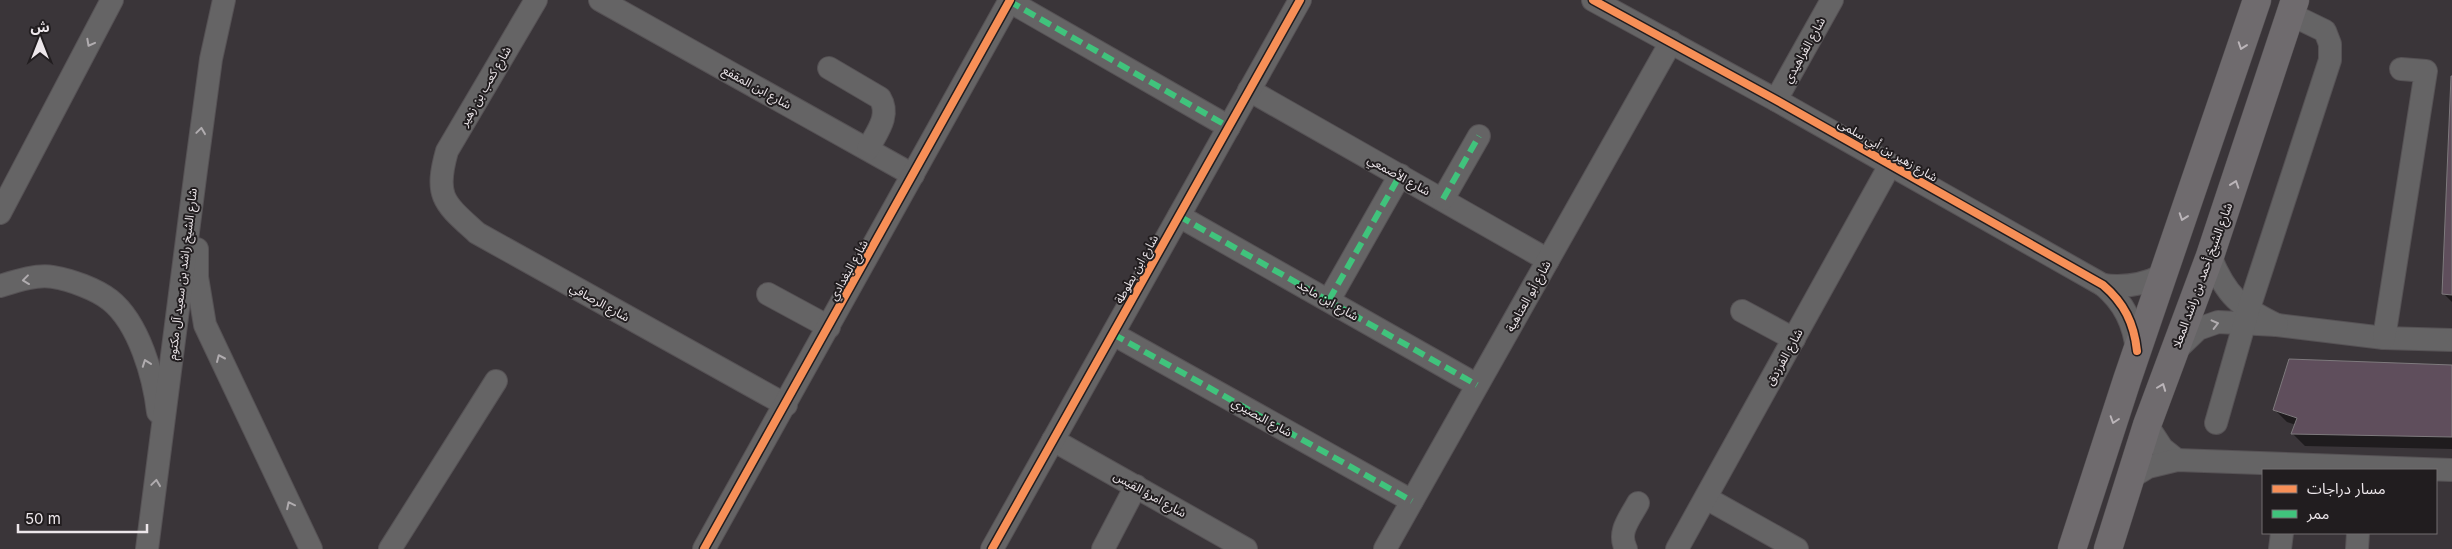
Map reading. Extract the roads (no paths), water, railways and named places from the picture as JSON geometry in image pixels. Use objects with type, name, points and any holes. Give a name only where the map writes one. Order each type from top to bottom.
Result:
[{"type":"main road","points":[[2072,549],[2137,351],[2257,0]]},
{"type":"main road","name":"شارع الشيخ أحمد بن راشد المعلا","points":[[2108,549],[2147,424],[2210,256],[2292,7]]},
{"type":"street","points":[[0,213],[8,178],[112,0]]},
{"type":"street","name":"شارع الشيخ راشد بن سعيد آل مكتوم","points":[[147,549],[211,59],[224,0]]},
{"type":"street","name":"شارع كعب بن زهير","points":[[440,175],[447,151],[536,0]]},
{"type":"street","name":"شارع ابن المقفع","points":[[600,0],[914,175]]},
{"type":"street","points":[[1010,0],[1229,128]]},
{"type":"street","name":"شارع البغدادي","points":[[704,549],[786,405],[1010,0]]},
{"type":"street","name":"شارع ابن بطوطة","points":[[992,549],[1300,0]]},
{"type":"street","name":"شارع زهير بن أبي سلمى","points":[[1593,0],[1776,100],[2103,284],[2113,293],[2128,314],[2133,326],[2137,351]]},
{"type":"street","name":"شارع الفراهيدي","points":[[1776,100],[1832,0]]},
{"type":"street","points":[[2216,423],[2247,316],[2330,60],[2330,44],[2324,31],[2292,7]]},
{"type":"street","name":"شارع أبو العتاهية","points":[[1385,549],[1670,42]]},
{"type":"street","points":[[829,68],[880,98],[883,104],[883,121],[868,149]]},
{"type":"street","points":[[2384,338],[2426,71],[2401,69]]},
{"type":"street","name":"شارع الأصمعي","points":[[1250,90],[1548,260]]},
{"type":"street","points":[[1443,199],[1479,136]]},
{"type":"street","name":"شارع الفرزدق","points":[[1678,549],[1890,165]]},
{"type":"street","points":[[196,170],[198,197],[197,277],[205,325],[311,549]]},
{"type":"street","name":"شارع الرصافي","points":[[440,175],[441,194],[452,210],[477,233],[786,405]]},
{"type":"street","points":[[1329,300],[1400,176]]},
{"type":"street","name":"شارع ابن ماجد","points":[[1179,216],[1477,385]]},
{"type":"street","points":[[2210,256],[2217,273],[2247,316]]},
{"type":"street","name":"شارع زهير بن أبي سلمى","points":[[2103,284],[2134,286],[2163,275]]},
{"type":"street","points":[[0,286],[18,280],[52,276],[81,285],[110,300],[133,328],[155,388],[161,445]]},
{"type":"street","points":[[768,294],[829,327]]},
{"type":"street","points":[[1742,311],[1794,339]]},
{"type":"street","points":[[2175,351],[2198,329],[2218,322],[2247,316],[2277,325],[2384,338],[2452,340]]},
{"type":"street","name":"شارع البصيري","points":[[1113,334],[1412,501]]},
{"type":"street","points":[[390,549],[496,381]]},
{"type":"street","points":[[2147,424],[2162,448],[2177,460]]},
{"type":"street","name":"شارع امرؤ القيس","points":[[1053,440],[1246,549]]},
{"type":"street","points":[[2130,478],[2148,467],[2177,460],[2288,467],[2408,469]]},
{"type":"street","points":[[2437,470],[2452,470]]},
{"type":"street","points":[[1103,549],[1136,486]]},
{"type":"street","points":[[402,549],[426,492]]},
{"type":"street","points":[[1706,498],[1796,549]]},
{"type":"street","points":[[1626,549],[1621,540],[1622,531],[1638,503]]},
{"type":"street","points":[[151,522],[160,549]]},
{"type":"street","points":[[2280,549],[2282,534]]},
{"type":"street","points":[[2357,549],[2358,534]]}]
